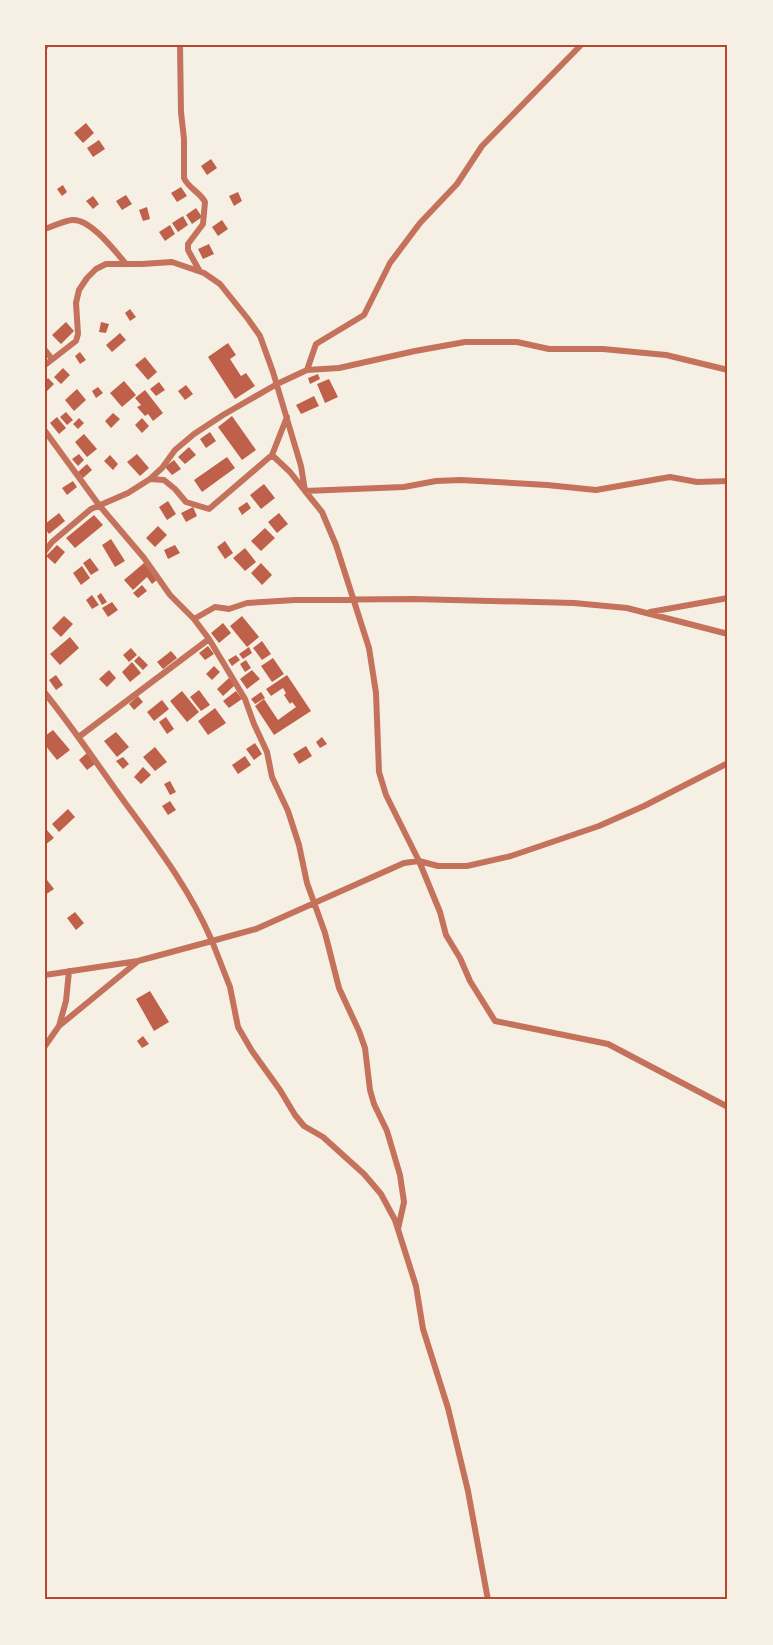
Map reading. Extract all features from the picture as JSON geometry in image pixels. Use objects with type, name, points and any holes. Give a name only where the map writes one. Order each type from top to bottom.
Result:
[{"type":"street","points":[[180,45],[184,178],[205,202],[202,224],[188,244],[188,250],[200,271]]},
{"type":"street","points":[[307,370],[316,344],[364,315],[390,263],[420,223],[457,184],[482,146],[581,45]]},
{"type":"street","points":[[45,229],[73,220],[82,221],[100,236],[126,264]]},
{"type":"street","points":[[45,364],[76,341],[78,334],[76,303],[79,290],[96,269],[106,264],[172,262],[200,271],[220,284],[260,336],[288,417],[305,491]]},
{"type":"street","points":[[45,551],[52,542],[91,509],[128,493],[150,479],[162,468],[175,450],[194,434],[277,384],[307,370],[339,368],[465,342],[517,342],[549,349],[603,349],[666,355],[728,370]]},
{"type":"street","points":[[45,350],[52,359]]},
{"type":"street","points":[[150,479],[164,480],[186,502],[209,509],[272,455],[288,417]]},
{"type":"street","points":[[45,431],[99,505],[144,558],[170,595],[194,619],[209,639],[245,699],[267,752],[272,777],[288,811],[339,988],[365,1048],[370,1090],[387,1131],[400,1175],[404,1202],[398,1230]]},
{"type":"street","points":[[272,455],[290,472],[322,512],[336,545],[369,648],[376,693],[379,772],[386,795],[419,861],[440,912],[446,935],[470,981],[495,1021],[608,1044],[728,1107]]},
{"type":"street","points":[[305,491],[404,487],[453,480],[596,490],[669,477],[697,482],[728,481]]},
{"type":"street","points":[[194,619],[215,607],[229,609],[247,603],[354,598],[574,603],[627,608],[728,634]]},
{"type":"street","points":[[647,613],[728,598]]},
{"type":"street","points":[[80,736],[209,639]]},
{"type":"street","points":[[45,693],[80,736],[169,862],[212,940],[230,987],[238,1027],[252,1051],[304,1126],[323,1137],[364,1174],[381,1194],[398,1230],[416,1286],[423,1329],[453,1429],[468,1491],[488,1600]]},
{"type":"street","points":[[45,975],[138,961],[256,929],[404,863],[419,861],[438,866],[467,866],[511,856],[599,826],[728,763]]},
{"type":"street","points":[[45,1046],[59,1026],[138,961]]},
{"type":"street","points":[[59,1026],[66,1001],[69,971]]},
{"type":"building","points":[[86,123],[94,133],[83,143],[74,133]]},
{"type":"building","points":[[99,140],[105,149],[93,157],[87,148]]},
{"type":"building","points":[[211,159],[217,168],[207,175],[201,166]]},
{"type":"building","points":[[63,185],[67,192],[62,196],[57,189]]},
{"type":"building","points":[[181,187],[187,196],[177,202],[171,193]]},
{"type":"building","points":[[238,192],[242,201],[234,206],[229,196]]},
{"type":"building","points":[[126,195],[132,204],[122,210],[116,201]]},
{"type":"building","points":[[93,196],[99,204],[93,209],[86,201]]},
{"type":"building","points":[[147,207],[150,219],[143,221],[139,210]]},
{"type":"building","points":[[196,208],[202,217],[192,224],[186,215]]},
{"type":"building","points":[[183,216],[188,225],[178,232],[172,223]]},
{"type":"building","points":[[222,220],[228,229],[218,236],[212,227]]},
{"type":"building","points":[[170,225],[175,234],[165,241],[159,232]]},
{"type":"building","points":[[209,244],[214,254],[203,259],[198,249]]},
{"type":"building","points":[[130,309],[136,317],[130,321],[125,313]]},
{"type":"building","points":[[66,322],[74,331],[61,344],[52,335]]},
{"type":"building","points":[[101,322],[109,324],[106,333],[99,332]]},
{"type":"building","points":[[120,333],[126,340],[112,352],[106,345]]},
{"type":"building","points":[[228,343],[236,355],[230,359],[241,376],[246,373],[255,386],[235,399],[208,357]]},
{"type":"building","points":[[80,352],[86,360],[80,364],[75,356]]},
{"type":"building","points":[[145,357],[157,372],[148,380],[135,365]]},
{"type":"building","points":[[63,368],[70,375],[61,384],[54,377]]},
{"type":"building","points":[[318,374],[320,379],[310,384],[308,378]]},
{"type":"building","points":[[48,378],[54,384],[45,393],[45,381]]},
{"type":"building","points":[[329,379],[338,397],[325,403],[317,384]]},
{"type":"building","points":[[124,381],[136,395],[122,407],[110,393]]},
{"type":"building","points":[[159,382],[165,390],[156,396],[150,389]]},
{"type":"building","points":[[186,385],[193,394],[185,400],[178,391]]},
{"type":"building","points":[[98,387],[103,393],[96,398],[92,391]]},
{"type":"building","points":[[77,389],[86,400],[74,411],[65,400]]},
{"type":"building","points":[[145,390],[163,413],[153,421],[148,414],[145,416],[137,407],[141,405],[135,398]]},
{"type":"building","points":[[314,396],[319,406],[301,414],[296,405]]},
{"type":"building","points":[[66,412],[73,420],[67,425],[60,417]]},
{"type":"building","points":[[113,413],[120,419],[111,428],[105,421]]},
{"type":"building","points":[[232,416],[256,450],[242,460],[218,427]]},
{"type":"building","points":[[57,417],[66,428],[59,434],[50,423]]},
{"type":"building","points":[[79,418],[84,423],[78,429],[73,424]]},
{"type":"building","points":[[142,418],[149,426],[142,433],[135,425]]},
{"type":"building","points":[[210,432],[216,441],[206,448],[200,439]]},
{"type":"building","points":[[84,434],[97,449],[87,457],[75,442]]},
{"type":"building","points":[[189,447],[196,455],[185,464],[178,457]]},
{"type":"building","points":[[79,454],[84,460],[78,466],[72,459]]},
{"type":"building","points":[[137,454],[149,468],[140,476],[127,462]]},
{"type":"building","points":[[110,455],[118,464],[113,470],[104,461]]},
{"type":"building","points":[[227,457],[235,468],[202,492],[194,480]]},
{"type":"building","points":[[174,460],[181,469],[172,475],[165,467]]},
{"type":"building","points":[[87,464],[92,470],[83,478],[78,472]]},
{"type":"building","points":[[73,481],[77,487],[67,495],[62,488]]},
{"type":"building","points":[[264,484],[275,498],[261,509],[250,495]]},
{"type":"building","points":[[168,501],[176,514],[167,520],[159,507]]},
{"type":"building","points":[[247,502],[251,508],[242,515],[238,508]]},
{"type":"building","points":[[193,507],[197,516],[186,522],[181,513]]},
{"type":"building","points":[[59,513],[65,521],[49,534],[45,529],[45,524]]},
{"type":"building","points":[[279,513],[288,524],[277,533],[268,522]]},
{"type":"building","points":[[94,515],[103,525],[75,548],[66,538]]},
{"type":"building","points":[[158,526],[167,535],[155,547],[146,538]]},
{"type":"building","points":[[265,528],[275,538],[261,551],[251,541]]},
{"type":"building","points":[[111,539],[125,561],[115,567],[102,545]]},
{"type":"building","points":[[225,541],[233,553],[225,559],[217,547]]},
{"type":"building","points":[[57,545],[65,552],[55,564],[46,556]]},
{"type":"building","points":[[175,545],[180,553],[168,559],[164,550]]},
{"type":"building","points":[[245,548],[256,562],[245,571],[233,558]]},
{"type":"building","points":[[90,558],[99,570],[91,575],[83,563]]},
{"type":"building","points":[[144,563],[158,579],[152,584],[147,577],[133,590],[124,580]]},
{"type":"building","points":[[261,563],[272,575],[262,585],[251,573]]},
{"type":"building","points":[[82,566],[90,578],[81,585],[73,573]]},
{"type":"building","points":[[142,585],[147,591],[138,598],[133,593]]},
{"type":"building","points":[[101,593],[107,602],[102,605],[97,596]]},
{"type":"building","points":[[92,595],[99,605],[92,609],[86,600]]},
{"type":"building","points":[[112,602],[118,610],[108,617],[102,608]]},
{"type":"building","points":[[64,616],[73,624],[61,637],[52,628]]},
{"type":"building","points":[[242,616],[259,637],[247,647],[230,626]]},
{"type":"building","points":[[223,623],[231,633],[219,643],[211,633]]},
{"type":"building","points":[[70,637],[79,648],[60,665],[50,654]]},
{"type":"building","points":[[262,641],[271,654],[262,660],[253,648]]},
{"type":"building","points":[[208,646],[214,654],[205,660],[199,653]]},
{"type":"building","points":[[249,647],[252,653],[243,659],[239,654]]},
{"type":"building","points":[[131,648],[137,655],[129,662],[123,655]]},
{"type":"building","points":[[171,651],[177,658],[163,669],[157,662]]},
{"type":"building","points":[[236,655],[240,660],[232,666],[228,660]]},
{"type":"building","points":[[139,656],[148,665],[143,670],[134,661]]},
{"type":"building","points":[[273,658],[284,674],[272,682],[261,666]]},
{"type":"building","points":[[246,660],[251,668],[245,672],[240,664]]},
{"type":"building","points":[[132,662],[141,673],[130,682],[122,672]]},
{"type":"building","points":[[214,666],[220,672],[212,680],[206,674]]},
{"type":"building","points":[[109,670],[116,678],[107,687],[99,679]]},
{"type":"building","points":[[252,670],[260,679],[247,689],[240,679]]},
{"type":"building","points":[[56,675],[63,685],[56,690],[49,680]]},
{"type":"building","points":[[287,675],[311,711],[274,735],[255,706],[264,699],[278,720],[296,707],[292,702],[290,704],[284,695],[286,693],[283,688],[271,696],[266,689]]},
{"type":"building","points":[[229,678],[235,685],[223,696],[217,689]]},
{"type":"building","points":[[199,690],[210,705],[201,711],[190,697]]},
{"type":"building","points":[[182,691],[199,712],[187,722],[170,701]]},
{"type":"building","points":[[236,691],[242,699],[229,708],[223,701]]},
{"type":"building","points":[[261,692],[265,698],[255,704],[251,699]]},
{"type":"building","points":[[138,696],[143,702],[134,710],[129,704]]},
{"type":"building","points":[[162,700],[169,709],[154,721],[147,712]]},
{"type":"building","points":[[215,708],[226,723],[208,735],[198,721]]},
{"type":"building","points":[[166,717],[174,729],[167,734],[159,722]]},
{"type":"building","points":[[53,730],[70,750],[57,760],[45,745],[45,736]]},
{"type":"building","points":[[116,732],[129,747],[117,757],[104,741]]},
{"type":"building","points":[[322,737],[327,744],[320,748],[316,742]]},
{"type":"building","points":[[255,743],[262,754],[254,760],[246,749]]},
{"type":"building","points":[[306,746],[312,756],[299,764],[293,754]]},
{"type":"building","points":[[155,747],[167,762],[155,771],[143,757]]},
{"type":"building","points":[[87,753],[95,764],[87,770],[79,760]]},
{"type":"building","points":[[245,756],[251,765],[238,774],[232,765]]},
{"type":"building","points":[[123,757],[129,764],[123,769],[116,761]]},
{"type":"building","points":[[143,767],[151,775],[141,784],[134,777]]},
{"type":"building","points":[[170,781],[176,792],[170,795],[164,784]]},
{"type":"building","points":[[170,801],[176,810],[168,815],[162,806]]},
{"type":"building","points":[[68,809],[75,817],[59,832],[52,824]]},
{"type":"building","points":[[45,828],[54,838],[45,845]]},
{"type":"building","points":[[47,880],[54,889],[45,895],[45,881]]},
{"type":"building","points":[[75,912],[84,923],[76,930],[67,918]]},
{"type":"building","points":[[150,991],[169,1022],[154,1031],[136,999]]},
{"type":"building","points":[[143,1036],[149,1044],[142,1048],[137,1041]]}]
